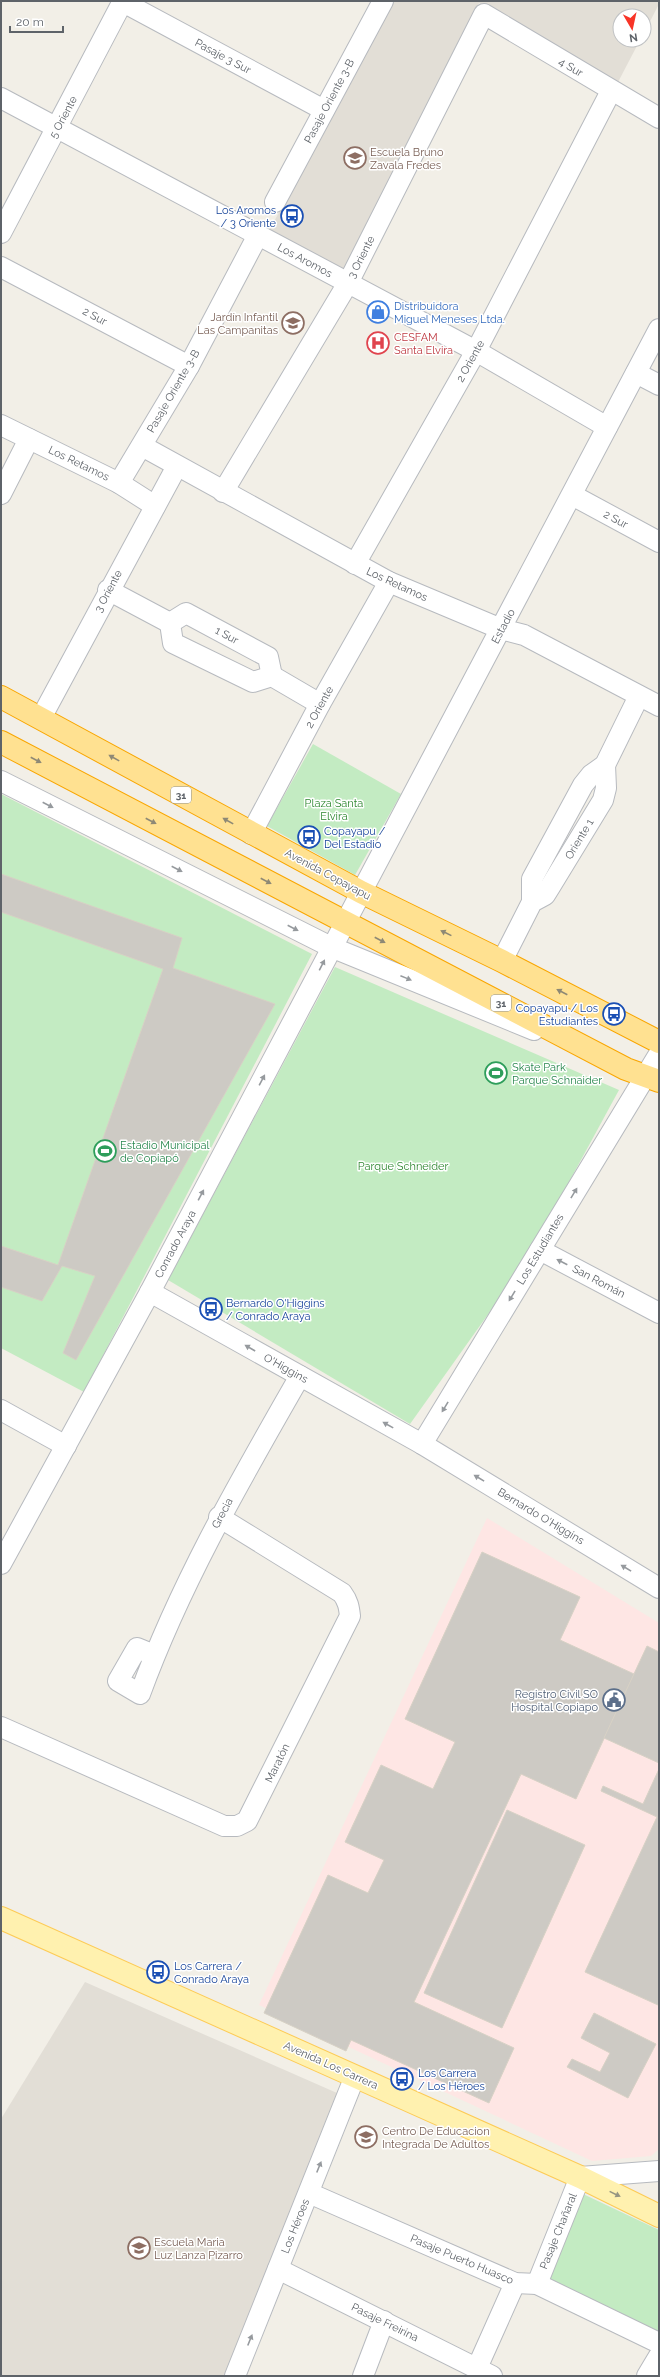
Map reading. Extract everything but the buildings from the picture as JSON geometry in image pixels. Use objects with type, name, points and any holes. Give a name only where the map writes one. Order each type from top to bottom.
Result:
[{"type":"highway","name":"Avenida Copayapu","points":[[1,697],[251,834],[362,892],[502,961],[659,1042]]},
{"type":"highway","name":"31","points":[[1,742],[345,922],[643,1075]]},
{"type":"main road","name":"Avenida Los Carrera","points":[[1,1918],[580,2177],[659,2216]]},
{"type":"street","name":"Pasaje Oriente 3-B","points":[[275,202],[383,1]]},
{"type":"street","name":"Pasaje 3 Sur","points":[[123,2],[324,110]]},
{"type":"street","name":"5 Oriente","points":[[1,233],[123,2]]},
{"type":"street","name":"4 Sur","points":[[484,14],[611,91],[659,118]]},
{"type":"street","name":"3 Oriente","points":[[223,492],[348,283],[484,14]]},
{"type":"street","name":"2 Oriente","points":[[355,564],[476,351],[611,91]]},
{"type":"street","name":"Los Aromos","points":[[1,98],[476,351],[607,427]]},
{"type":"street","name":"Pasaje Oriente 3-B","points":[[120,482],[189,366],[258,235]]},
{"type":"street","name":"2 Sur","points":[[1,267],[189,366]]},
{"type":"street","name":"Estadio","points":[[345,922],[572,496],[659,329]]},
{"type":"street","points":[[636,373],[659,385]]},
{"type":"street","name":"Los Retamos","points":[[1,425],[120,482],[155,506]]},
{"type":"street","points":[[1,494],[29,439]]},
{"type":"street","name":"Los Retamos","points":[[142,446],[223,492],[389,582],[501,629],[524,635],[659,706]]},
{"type":"street","name":"3 Oriente","points":[[41,718],[108,590],[177,466]]},
{"type":"street","name":"2 Sur","points":[[572,496],[659,542]]},
{"type":"street","name":"2 Oriente","points":[[251,834],[320,704],[389,582]]},
{"type":"street","points":[[108,590],[170,623],[173,643],[253,682],[272,676],[320,704]]},
{"type":"street","name":"1 Sur","points":[[170,623],[186,613],[268,657],[272,676]]},
{"type":"street","name":"Oriente 1","points":[[502,961],[532,902],[532,879],[583,785],[591,775],[605,765],[639,696]]},
{"type":"street","points":[[1,781],[331,947],[643,1075]]},
{"type":"street","name":"Conrado Araya","points":[[4,1552],[66,1446],[150,1292],[345,922]]},
{"type":"street","name":"Los Estudiantes","points":[[422,1444],[540,1250],[643,1075],[659,1054]]},
{"type":"street","name":"San Román","points":[[540,1250],[659,1313]]},
{"type":"street","name":"O'Higgins","points":[[150,1292],[422,1444]]},
{"type":"street","name":"Grecia","points":[[154,1655],[219,1517],[300,1376]]},
{"type":"street","points":[[1,1410],[66,1446]]},
{"type":"street","name":"Bernardo O'Higgins","points":[[422,1444],[659,1588]]},
{"type":"street","name":"Maratón","points":[[1,1727],[224,1826],[237,1826],[247,1821],[350,1616],[350,1610],[342,1593],[219,1517]]},
{"type":"street","name":"Los Héroes","points":[[235,2376],[355,2076]]},
{"type":"street","points":[[580,2177],[659,2171]]},
{"type":"street","name":"Pasaje Chañaral","points":[[536,2284],[580,2177]]},
{"type":"street","name":"Pasaje Puerto Huasco","points":[[309,2192],[515,2283],[536,2284],[659,2343]]},
{"type":"street","name":"Pasaje Freirina","points":[[278,2269],[484,2372]]},
{"type":"street","points":[[484,2372],[515,2283]]},
{"type":"street","points":[[363,2376],[384,2321]]},
{"type":"street","points":[[647,2376],[659,2356]]},
{"type":"shaded area","name":"Escuela Bruno Zavala Fredes","points":[[392,1],[659,1],[652,18],[652,8],[612,8],[612,48],[636,48],[616,86],[479,3],[346,271],[269,231]]},
{"type":"shaded area","points":[[487,1518],[659,1623],[659,2149],[651,2156],[592,2161],[259,2005]]},
{"type":"shaded area","name":"Escuela Maria Luz Lanza Pizarro","points":[[85,1982],[337,2093],[226,2376],[1,2376],[1,2119]]},
{"type":"green space","name":"Plaza Santa Elvira","points":[[313,744],[401,794],[355,875],[267,826]]},
{"type":"green space","name":"Estadio Municipal de Copiapó","points":[[1,794],[312,954],[84,1392],[1,1348]]},
{"type":"green space","name":"Parque Schneider","points":[[335,967],[619,1090],[526,1261],[410,1424],[168,1280]]},
{"type":"green space","points":[[581,2193],[659,2230],[659,2341],[544,2283]]},
{"type":"place","name":"Escuela Bruno Zavala Fredes","points":[[355,158]]},
{"type":"place","name":"Los Aromos / 3 Oriente","points":[[292,216]]},
{"type":"place","name":"Distribuidora Miguel Meneses Ltda.","points":[[378,312]]},
{"type":"place","name":"Jardín Infantil Las Campanitas","points":[[293,323]]},
{"type":"place","name":"CESFAM Santa Elvira","points":[[378,343]]},
{"type":"place","name":"Copayapu / Del Estadio","points":[[309,837]]},
{"type":"place","name":"Copayapu / Los Estudiantes","points":[[614,1014]]},
{"type":"place","name":"Skate Park Parque Schnaider","points":[[496,1073]]},
{"type":"place","name":"Estadio Municipal de Copiapó","points":[[105,1151]]},
{"type":"place","name":"Bernardo O'Higgins / Conrado Araya","points":[[211,1309]]},
{"type":"place","name":"Registro Civil SO Hospital Copiapo","points":[[614,1700]]},
{"type":"place","name":"Los Carrera / Conrado Araya","points":[[158,1972]]},
{"type":"place","name":"Los Carrera / Los Héroes","points":[[402,2079]]},
{"type":"place","name":"Centro De Educacion Integrada De Adultos","points":[[366,2137]]},
{"type":"place","name":"Escuela Maria Luz Lanza Pizarro","points":[[139,2248]]}]
